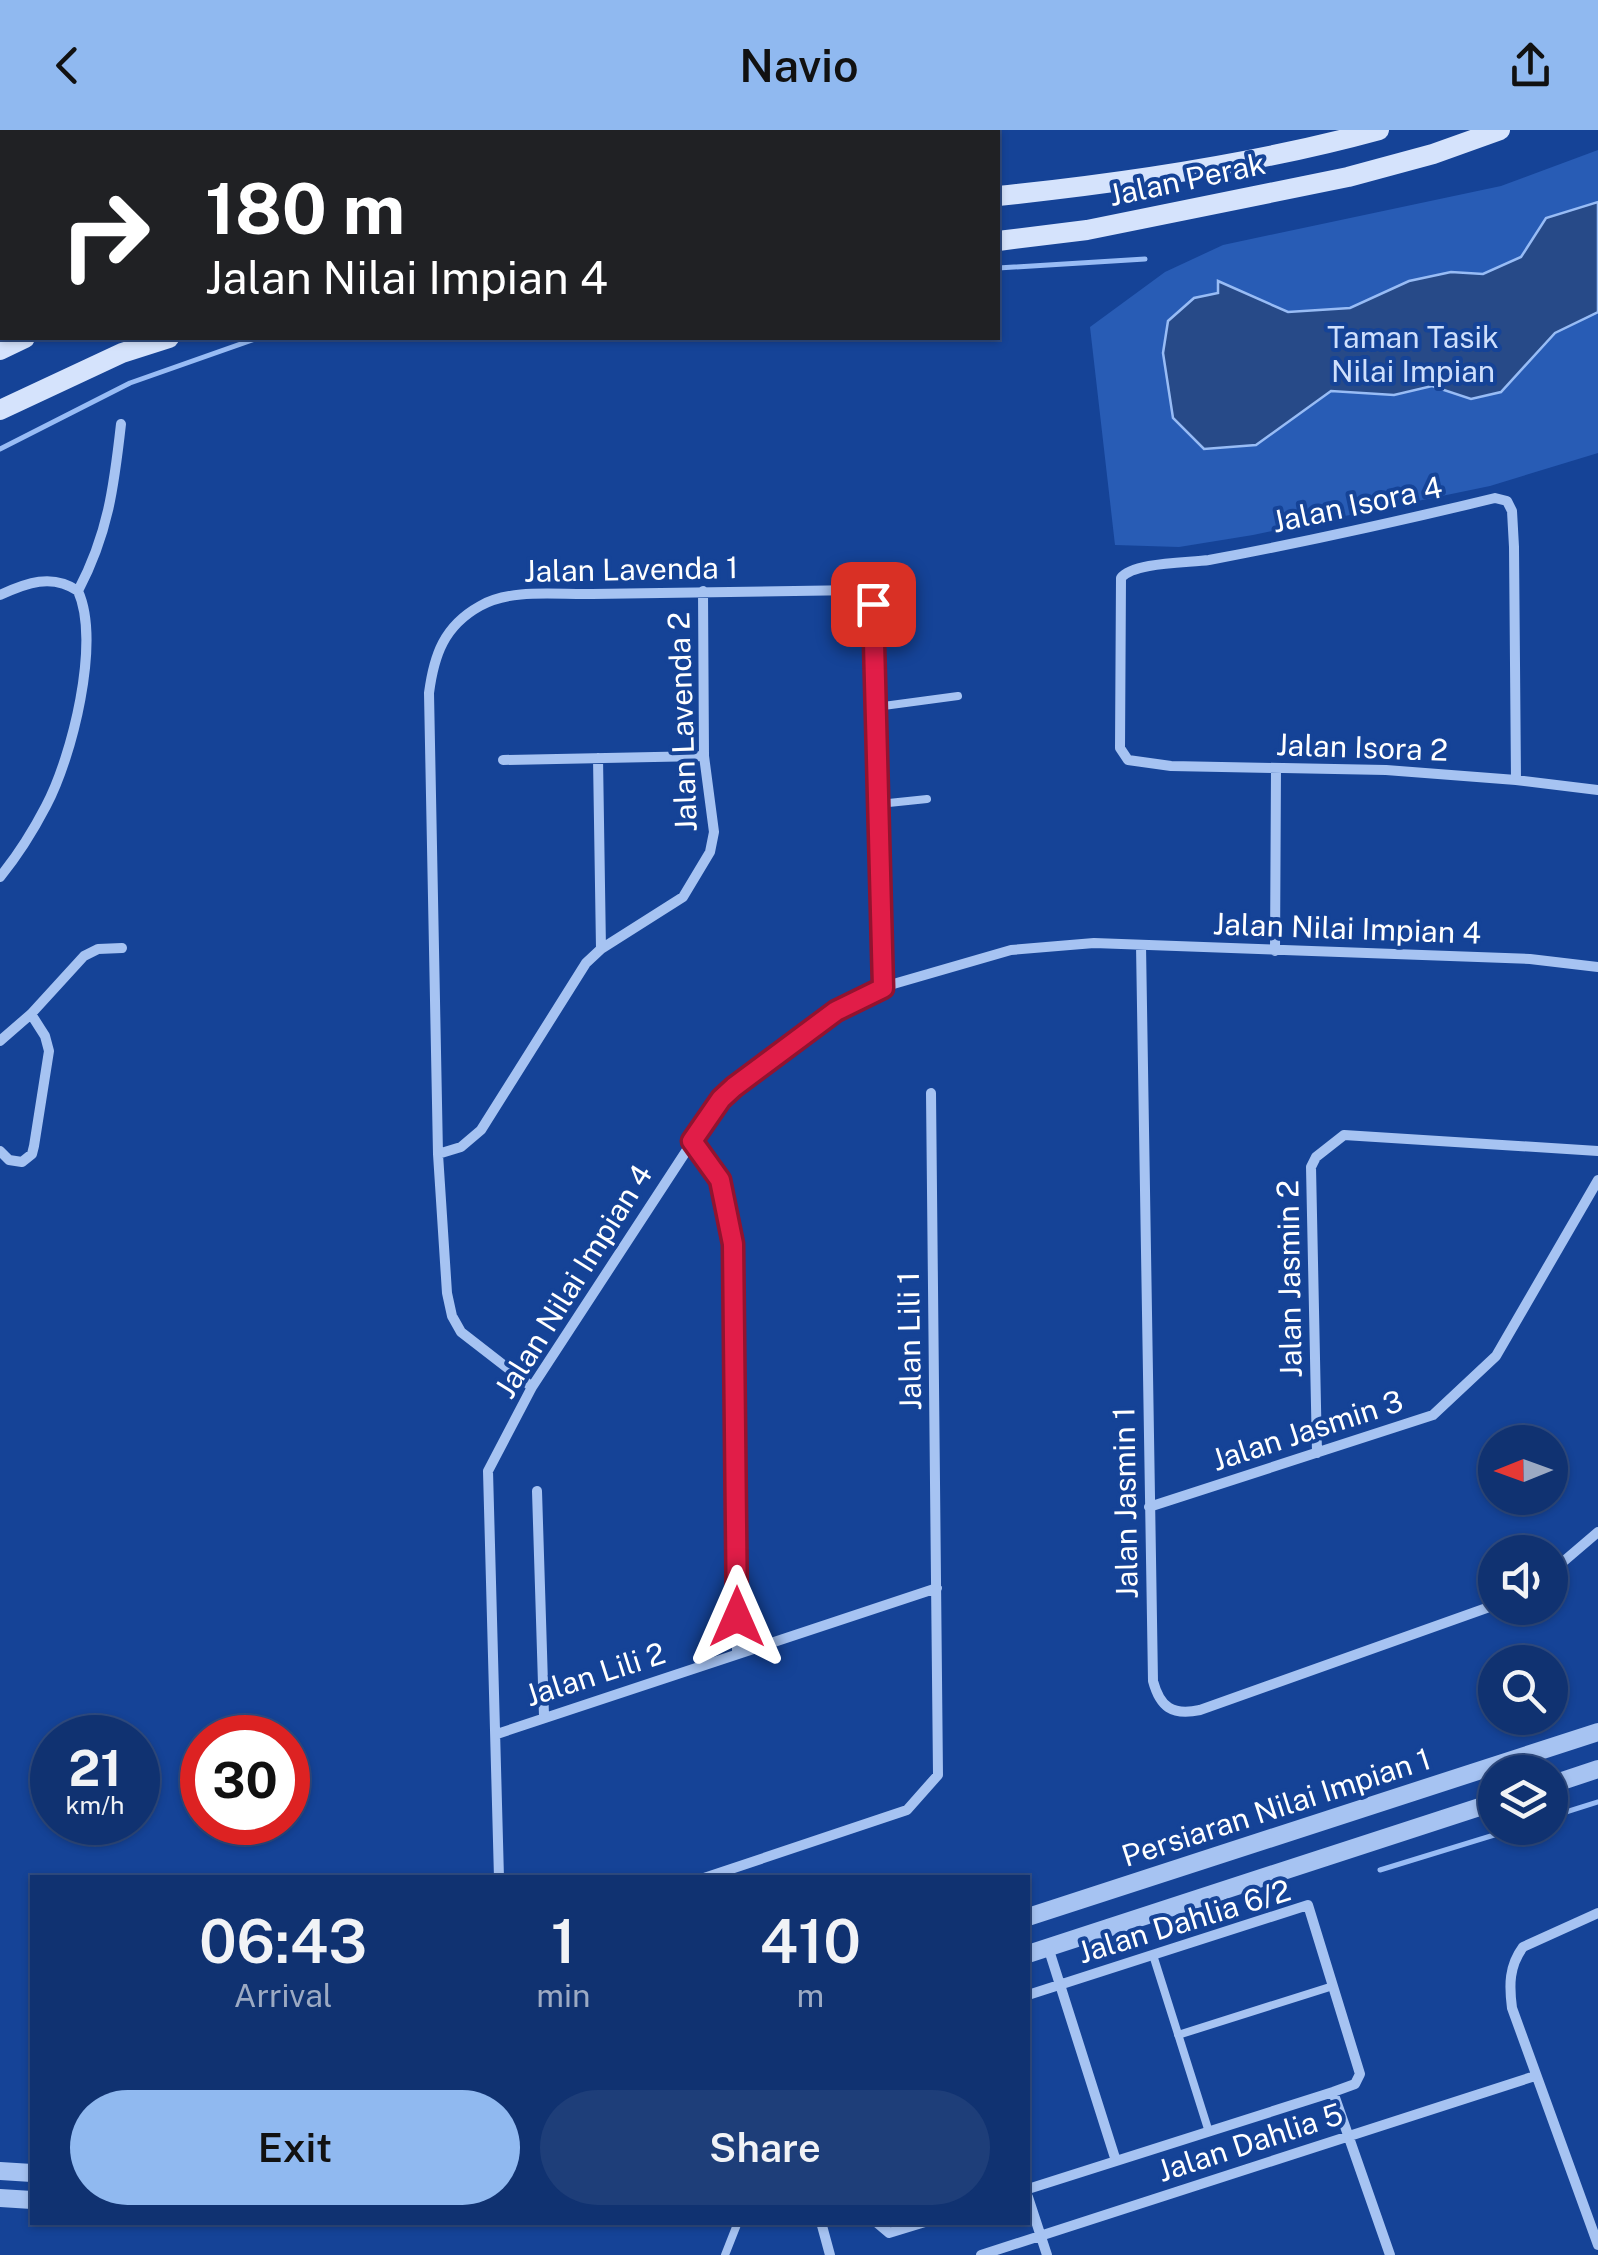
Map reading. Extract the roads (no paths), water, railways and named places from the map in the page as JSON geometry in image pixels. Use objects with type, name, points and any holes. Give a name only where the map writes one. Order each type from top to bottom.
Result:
[{"type":"main road","name":"Jalan Perak","points":[[1000,196],[1224,162],[1379,130]]},
{"type":"main road","name":"Jalan Perak","points":[[1000,240],[1087,230],[1348,177],[1434,154],[1500,130]]},
{"type":"main road","points":[[0,410],[122,352],[162,340]]},
{"type":"street","points":[[78,590],[108,520],[121,424]]},
{"type":"street","name":"Jalan Isora 4","points":[[1124,757],[1120,748],[1120,582],[1128,570],[1192,563],[1324,539],[1501,498],[1512,511],[1516,780]]},
{"type":"street","points":[[0,595],[38,581],[58,581],[78,590],[88,636],[82,686],[67,752],[48,803],[0,877]]},
{"type":"street","name":"Jalan Lavenda 1","points":[[532,1387],[472,1343],[452,1316],[444,1263],[428,693],[437,648],[462,619],[477,607],[501,598],[703,591],[859,590],[869,594],[873,604],[883,988]]},
{"type":"street","name":"Jalan Lavenda 2","points":[[438,1154],[461,1148],[481,1130],[586,963],[601,949],[683,897],[710,852],[714,832],[704,756],[703,591]]},
{"type":"street","points":[[503,760],[704,756]]},
{"type":"street","name":"Jalan Isora 2","points":[[1124,757],[1132,762],[1171,766],[1386,770],[1598,790]]},
{"type":"street","points":[[598,758],[601,949]]},
{"type":"street","points":[[1275,951],[1276,768]]},
{"type":"street","name":"Jalan Nilai Impian 4","points":[[498,1875],[497,1734],[486,1478],[532,1387],[692,1141],[734,1087],[836,1011],[883,988],[1011,950],[1066,944],[1141,945],[1530,959],[1598,968]]},
{"type":"street","name":"Jalan Jasmin 1","points":[[1141,945],[1153,1680],[1164,1706],[1174,1712],[1200,1710],[1478,1611]]},
{"type":"street","points":[[0,1042],[32,1014],[84,956],[104,948],[122,948]]},
{"type":"street","points":[[0,1152],[9,1160],[22,1162],[32,1154],[34,1146],[49,1051],[32,1014]]},
{"type":"street","name":"Jalan Lili 1","points":[[713,1875],[908,1810],[935,1780],[938,1771],[931,1093]]},
{"type":"street","name":"Jalan Jasmin 2","points":[[1317,1453],[1311,1168],[1316,1156],[1344,1135],[1598,1151]]},
{"type":"street","points":[[692,1141],[720,1180],[733,1244],[737,1654]]},
{"type":"street","name":"Jalan Jasmin 3","points":[[1149,1507],[1433,1415],[1496,1356],[1598,1180]]},
{"type":"street","points":[[537,1490],[544,1716]]},
{"type":"street","points":[[1568,1558],[1598,1532]]},
{"type":"street","name":"Jalan Lili 2","points":[[497,1734],[937,1588]]},
{"type":"street","name":"Persiaran Nilai Impian 1","points":[[1030,1916],[1598,1732]]},
{"type":"street","points":[[1568,1779],[1598,1769]]},
{"type":"street","name":"Persiaran Nilai Impian 1","points":[[1030,1953],[1478,1808]]},
{"type":"street","name":"Jalan Dahlia 6/2","points":[[1030,1994],[1308,1905],[1360,2074],[1355,2084],[1333,2092]]},
{"type":"street","points":[[1598,1913],[1523,1947],[1509,1982],[1512,2008],[1535,2076],[1598,2245]]},
{"type":"street","points":[[1048,1947],[1116,2161]]},
{"type":"street","name":"Jalan Dahlia 5","points":[[980,2255],[1535,2076]]},
{"type":"street","points":[[1030,2189],[1333,2092],[1390,2255]]},
{"type":"street","points":[[0,2171],[30,2173]]},
{"type":"street","points":[[0,2198],[30,2200]]},
{"type":"street","points":[[1030,2204],[1046,2255]]},
{"type":"street","points":[[822,2225],[830,2255]]},
{"type":"street","points":[[880,2225],[889,2233],[915,2225]]},
{"type":"lane","points":[[876,707],[958,696]]},
{"type":"lane","points":[[878,804],[927,799]]},
{"type":"lane","points":[[1153,1955],[1209,2132]]},
{"type":"lane","points":[[1178,2036],[1333,1986]]},
{"type":"lane","points":[[724,2255],[737,2225]]},
{"type":"waterway","points":[[1000,268],[1145,259]]},
{"type":"waterway","points":[[0,449],[130,383],[252,340]]},
{"type":"waterway","points":[[1568,1811],[1598,1802]]},
{"type":"waterway","points":[[1380,1870],[1478,1840]]},
{"type":"park label","name":"Taman Tasik Nilai Impian","points":[[1413,354]]}]
